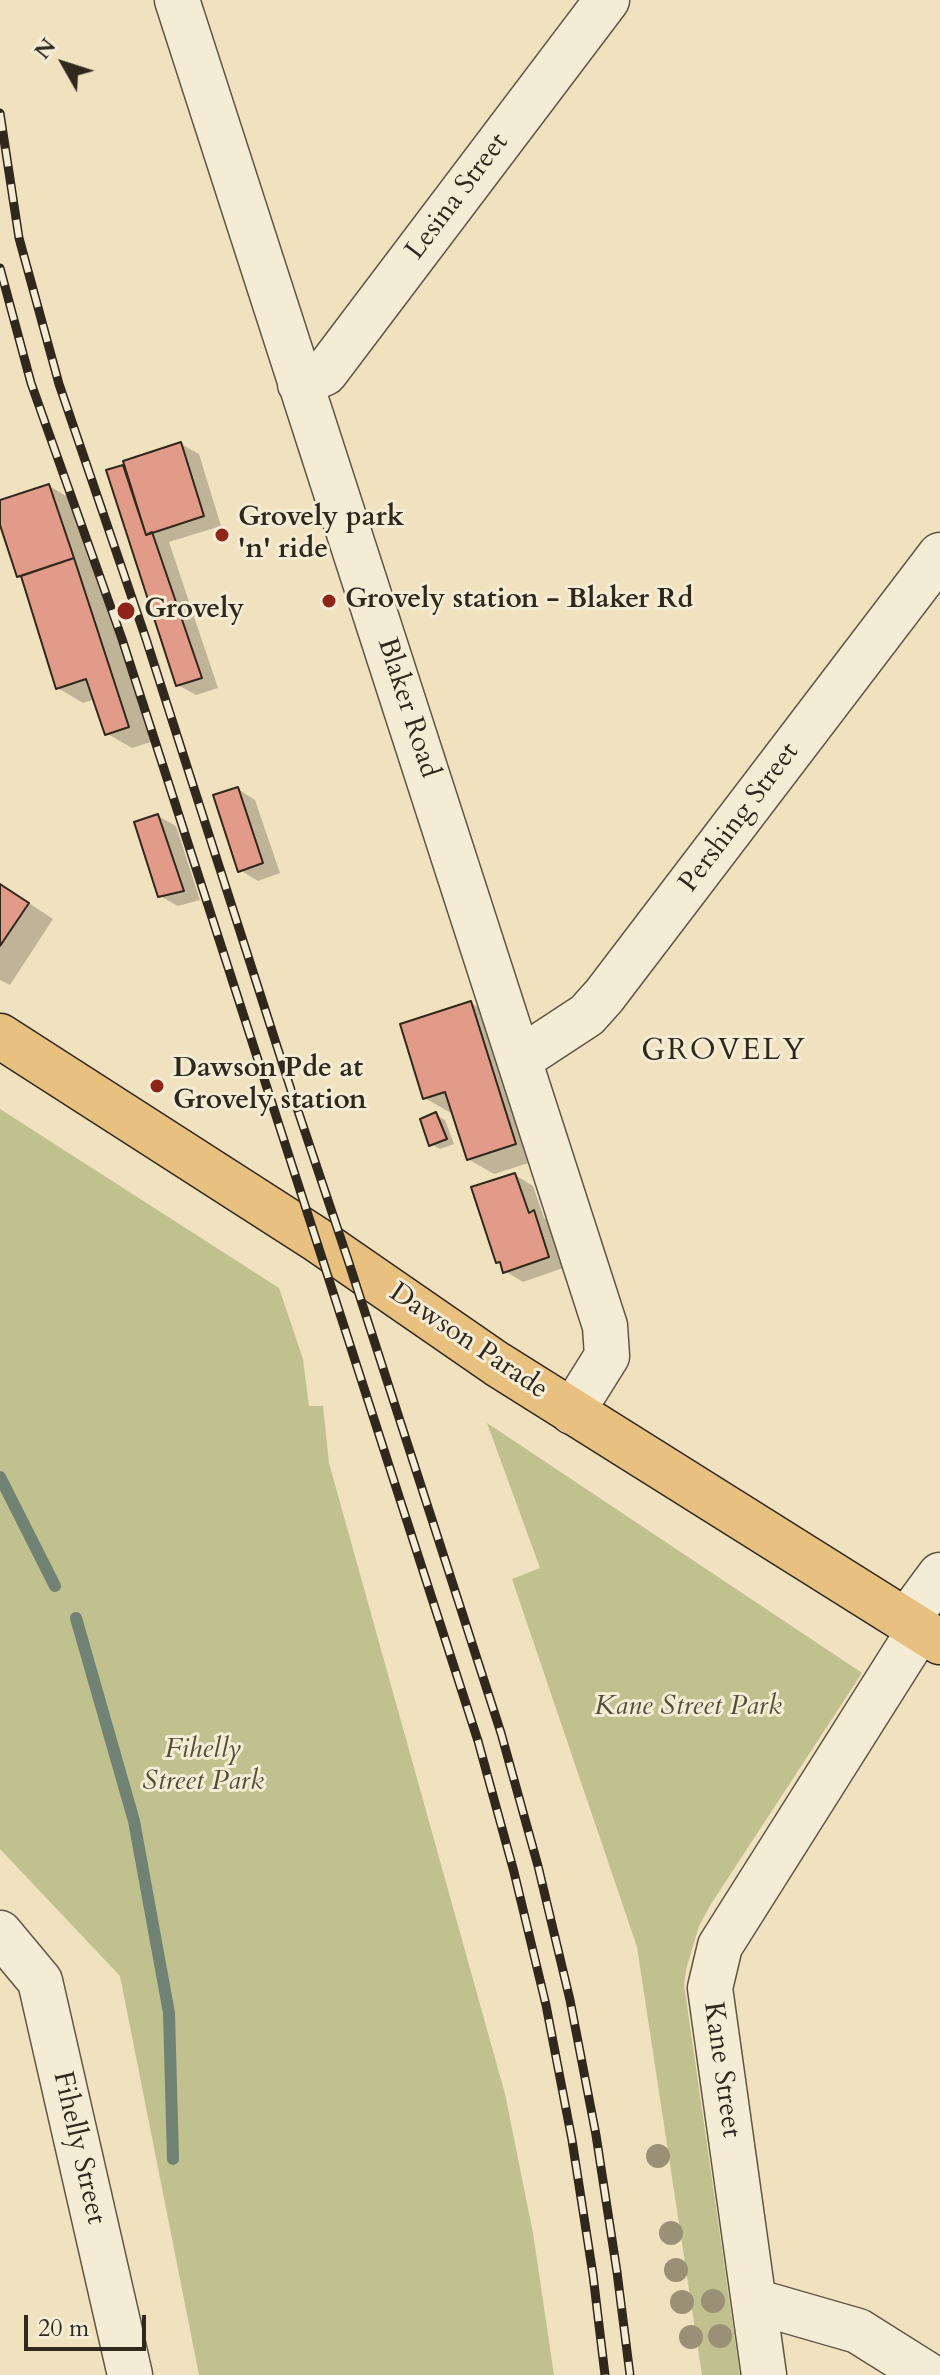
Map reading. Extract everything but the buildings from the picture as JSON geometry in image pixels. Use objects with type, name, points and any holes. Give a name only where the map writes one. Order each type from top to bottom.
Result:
[{"type":"main road","name":"Dawson Parade","points":[[0,1036],[316,1239],[497,1364],[922,1630]]},
{"type":"street","name":"Blaker Road","points":[[177,0],[605,1326],[607,1356],[572,1412]]},
{"type":"street","name":"Lesina Street","points":[[300,384],[325,373],[607,0]]},
{"type":"street","name":"Pershing Street","points":[[520,1059],[587,1015],[604,996],[940,555]]},
{"type":"street","name":"Kane Street","points":[[764,2375],[710,1988],[713,1974],[720,1946],[922,1630],[940,1575]]},
{"type":"street","name":"Fihelly Street","points":[[0,1933],[40,1981],[130,2375]]},
{"type":"street","points":[[754,2301],[858,2331],[928,2375]]},
{"type":"green space","name":"Fihelly Street Park","points":[[0,1109],[279,1288],[303,1359],[309,1406],[323,1406],[329,1463],[505,2094],[533,2233],[554,2375],[199,2375],[120,1976],[0,1849]]},
{"type":"green space","name":"Kane Street Park","points":[[487,1423],[862,1673],[711,1904],[699,1926],[687,1966],[684,1984],[740,2375],[702,2375],[637,1947],[512,1579],[540,1568]]},
{"type":"waterway","points":[[0,1477],[55,1586]]},
{"type":"waterway","points":[[76,1618],[134,1821],[169,2013],[173,2159]]},
{"type":"railway","points":[[0,113],[19,238],[59,384],[146,639],[501,1733],[538,1866],[570,2000],[596,2135],[630,2375]]},
{"type":"railway","points":[[0,268],[31,383],[122,639],[478,1741],[546,2005],[572,2140],[605,2375]]},
{"type":"place","name":"Grovely park 'n' ride","points":[[222,535]]},
{"type":"place","name":"Grovely station - Blaker Rd","points":[[329,601]]},
{"type":"place","name":"Grovely","points":[[126,611]]},
{"type":"place","name":"Dawson Pde at Grovely station","points":[[157,1086]]},
{"type":"district","name":"GROVELY","points":[[724,1052]]}]
